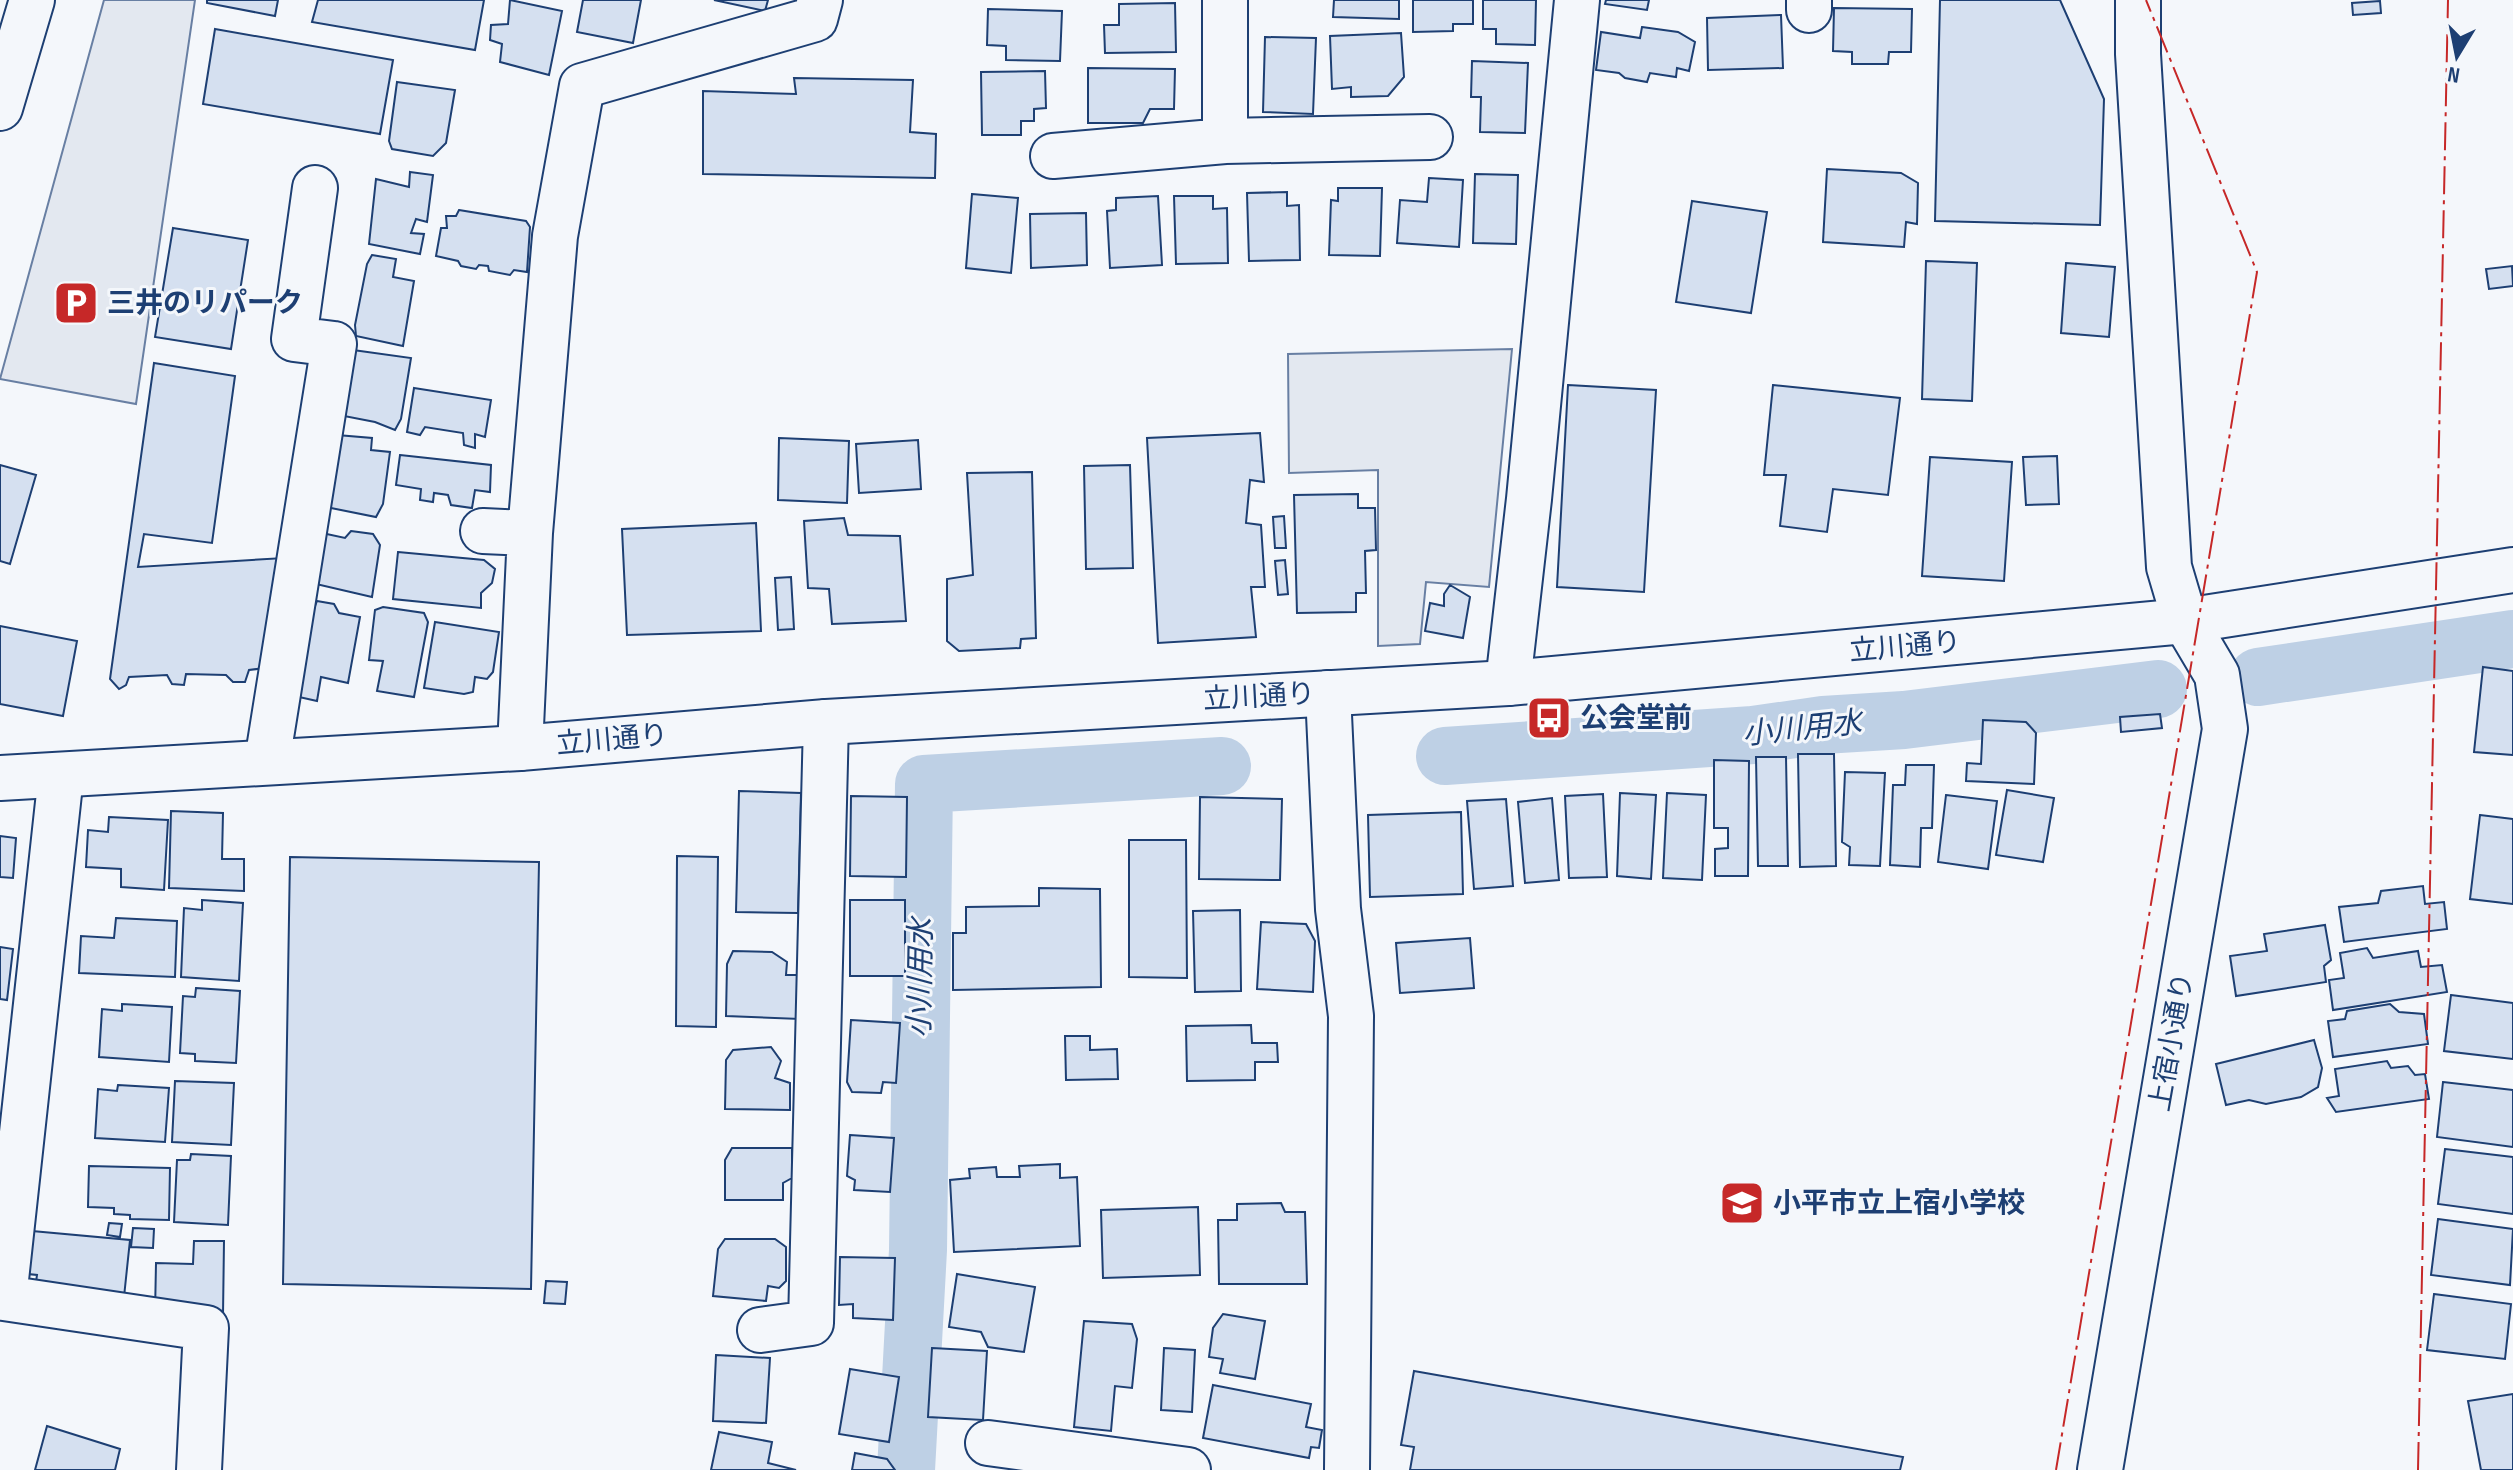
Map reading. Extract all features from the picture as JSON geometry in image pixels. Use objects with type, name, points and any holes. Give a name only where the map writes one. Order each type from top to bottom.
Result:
[{"type":"street","points":[[0,108],[32,0]]},
{"type":"street","points":[[520,748],[530,533],[555,236],[582,86],[815,19],[820,0]]},
{"type":"street","points":[[1225,0],[1225,141]]},
{"type":"street","points":[[1508,683],[1531,484],[1577,0]]},
{"type":"street","name":"上宿小通り","points":[[2100,1470],[2225,729],[2217,675],[2185,621],[2169,567],[2138,54],[2138,0]]},
{"type":"street","points":[[1053,156],[1225,141],[1430,137]]},
{"type":"street","points":[[267,762],[334,344],[294,339],[315,188]]},
{"type":"street","points":[[483,531],[530,533]]},
{"type":"street","name":"立川通り","points":[[0,778],[520,748],[826,722],[1508,683],[2185,621],[2513,570]]},
{"type":"street","points":[[1328,693],[1338,909],[1351,1016],[1347,1470]]},
{"type":"street","points":[[760,1330],[811,1323],[826,722]]},
{"type":"street","points":[[61,775],[4,1298],[206,1328],[199,1470]]},
{"type":"street","points":[[988,1443],[1188,1470]]},
{"type":"shaded area","points":[[104,0],[195,0],[136,404],[0,379]]},
{"type":"shaded area","points":[[1512,349],[1489,587],[1426,582],[1420,644],[1378,646],[1378,470],[1289,473],[1288,354]]},
{"type":"building","points":[[207,0],[278,0],[275,16],[207,3]]},
{"type":"building","points":[[318,0],[484,0],[475,50],[312,22]]},
{"type":"building","points":[[510,0],[562,11],[549,75],[500,62],[502,44],[490,40],[491,25],[508,24]]},
{"type":"building","points":[[583,0],[641,0],[633,43],[577,32]]},
{"type":"building","points":[[714,0],[768,0],[765,11]]},
{"type":"building","points":[[1334,0],[1399,0],[1399,19],[1333,17]]},
{"type":"building","points":[[1413,0],[1473,0],[1473,24],[1453,24],[1453,31],[1413,32]]},
{"type":"building","points":[[1483,0],[1536,0],[1535,45],[1496,44],[1496,29],[1483,29]]},
{"type":"building","points":[[1606,0],[1649,0],[1647,10],[1605,4]]},
{"type":"building","points":[[1940,0],[2060,0],[2104,99],[2100,225],[1935,221]]},
{"type":"building","points":[[2380,1],[2381,13],[2353,15],[2352,3]]},
{"type":"building","points":[[1175,3],[1176,52],[1105,53],[1104,25],[1119,25],[1119,4]]},
{"type":"building","points":[[1834,8],[1912,9],[1911,52],[1889,52],[1888,64],[1852,64],[1852,52],[1833,51]]},
{"type":"building","points":[[988,9],[1062,11],[1060,61],[1006,60],[1006,46],[987,45]]},
{"type":"building","points":[[1781,15],[1783,68],[1708,70],[1707,18]]},
{"type":"building","points":[[1642,27],[1678,32],[1695,42],[1689,71],[1677,68],[1676,77],[1650,73],[1647,82],[1596,70],[1601,32],[1640,38]]},
{"type":"building","points":[[215,29],[393,60],[380,134],[203,104]]},
{"type":"building","points":[[1401,33],[1404,77],[1388,96],[1351,97],[1351,87],[1332,89],[1330,36]]},
{"type":"building","points":[[1265,37],[1316,38],[1313,114],[1263,112]]},
{"type":"building","points":[[1472,61],[1528,63],[1525,133],[1480,132],[1481,97],[1471,97]]},
{"type":"building","points":[[1088,68],[1175,69],[1174,109],[1150,109],[1143,123],[1088,123]]},
{"type":"building","points":[[1045,71],[1046,108],[1034,109],[1034,121],[1021,121],[1021,135],[982,135],[981,72]]},
{"type":"building","points":[[794,78],[913,80],[910,132],[936,134],[935,178],[703,174],[703,91],[796,94]]},
{"type":"building","points":[[397,82],[455,90],[446,143],[433,156],[392,149],[389,141]]},
{"type":"building","points":[[1827,169],[1901,173],[1918,183],[1917,224],[1906,222],[1904,247],[1823,242]]},
{"type":"building","points":[[410,172],[433,175],[427,222],[416,219],[411,233],[424,234],[420,254],[369,244],[376,179],[409,187]]},
{"type":"building","points":[[1475,174],[1518,175],[1516,244],[1473,243]]},
{"type":"building","points":[[1429,178],[1463,180],[1459,247],[1397,243],[1400,200],[1427,202]]},
{"type":"building","points":[[1338,188],[1382,188],[1380,256],[1329,255],[1331,200],[1338,201]]},
{"type":"building","points":[[1287,192],[1287,206],[1299,205],[1300,260],[1249,261],[1247,193]]},
{"type":"building","points":[[972,194],[1018,198],[1011,273],[966,268]]},
{"type":"building","points":[[1158,196],[1162,265],[1110,268],[1107,211],[1116,210],[1116,198]]},
{"type":"building","points":[[1174,196],[1213,196],[1213,209],[1227,208],[1228,263],[1176,264]]},
{"type":"building","points":[[1692,201],[1767,212],[1751,313],[1676,302]]},
{"type":"building","points":[[459,210],[526,221],[530,227],[527,272],[514,270],[510,275],[489,271],[488,266],[479,265],[476,269],[461,266],[458,261],[436,256],[441,228],[447,228],[446,216],[456,216]]},
{"type":"building","points":[[1086,213],[1087,265],[1031,268],[1030,214]]},
{"type":"building","points":[[173,228],[248,240],[231,349],[155,337]]},
{"type":"building","points":[[372,255],[396,259],[393,277],[414,281],[403,346],[356,336],[355,325],[367,264]]},
{"type":"building","points":[[1926,261],[1977,263],[1972,401],[1922,399]]},
{"type":"building","points":[[2066,263],[2115,267],[2109,337],[2061,333]]},
{"type":"building","points":[[2512,266],[2513,286],[2489,289],[2486,269]]},
{"type":"building","points":[[353,350],[411,358],[401,419],[395,430],[375,422],[344,416]]},
{"type":"building","points":[[154,363],[235,376],[212,543],[144,534],[138,567],[284,558],[265,668],[249,670],[245,682],[233,682],[226,675],[186,674],[184,685],[172,684],[167,675],[129,677],[126,685],[119,689],[110,679]]},
{"type":"building","points":[[1568,385],[1656,390],[1644,592],[1557,587]]},
{"type":"building","points":[[1773,385],[1900,398],[1888,495],[1833,489],[1827,532],[1780,526],[1786,475],[1764,475]]},
{"type":"building","points":[[414,388],[491,400],[485,437],[475,434],[475,448],[464,445],[463,433],[425,427],[420,435],[407,432]]},
{"type":"building","points":[[1260,433],[1264,482],[1250,480],[1246,523],[1261,525],[1265,587],[1251,587],[1256,637],[1158,643],[1147,438]]},
{"type":"building","points":[[337,435],[372,438],[371,450],[390,452],[383,504],[376,517],[326,507]]},
{"type":"building","points":[[779,438],[849,441],[847,503],[778,500]]},
{"type":"building","points":[[918,440],[921,489],[859,493],[856,444]]},
{"type":"building","points":[[400,455],[491,465],[490,492],[475,490],[472,508],[451,505],[448,495],[434,493],[433,502],[420,500],[421,489],[396,485]]},
{"type":"building","points":[[2057,456],[2059,504],[2026,505],[2023,457]]},
{"type":"building","points":[[1930,457],[2012,462],[2004,581],[1922,576]]},
{"type":"building","points":[[0,465],[36,475],[10,564],[0,561]]},
{"type":"building","points":[[1130,465],[1133,568],[1086,569],[1084,466]]},
{"type":"building","points":[[1032,472],[1036,638],[1021,639],[1020,648],[959,651],[947,641],[947,579],[973,575],[967,473]]},
{"type":"building","points":[[1358,494],[1358,508],[1375,508],[1376,550],[1365,551],[1366,593],[1356,593],[1356,612],[1297,613],[1294,495]]},
{"type":"building","points":[[1284,516],[1286,548],[1275,548],[1273,517]]},
{"type":"building","points":[[844,518],[848,535],[900,536],[906,621],[832,624],[829,589],[808,588],[804,521]]},
{"type":"building","points":[[756,523],[761,631],[627,635],[622,529]]},
{"type":"building","points":[[351,531],[373,534],[380,545],[372,597],[316,584],[322,533],[345,538]]},
{"type":"building","points":[[398,552],[484,560],[495,569],[492,583],[481,593],[481,608],[393,599]]},
{"type":"building","points":[[1285,560],[1288,594],[1278,595],[1275,561]]},
{"type":"building","points":[[791,577],[794,629],[778,630],[775,578]]},
{"type":"building","points":[[1450,585],[1470,597],[1463,638],[1425,631],[1430,603],[1444,606],[1444,594]]},
{"type":"building","points":[[317,601],[334,604],[339,613],[360,617],[348,683],[321,677],[317,701],[299,697]]},
{"type":"building","points":[[383,607],[424,613],[428,622],[414,697],[377,691],[383,661],[369,660],[375,610]]},
{"type":"building","points":[[435,622],[499,632],[493,672],[487,679],[475,677],[473,692],[464,694],[424,688]]},
{"type":"building","points":[[0,626],[77,641],[63,716],[0,704]]},
{"type":"building","points":[[2483,667],[2513,671],[2513,755],[2474,752]]},
{"type":"building","points":[[2160,714],[2162,728],[2121,732],[2120,717]]},
{"type":"building","points":[[1983,720],[2026,722],[2036,733],[2034,784],[1966,781],[1967,763],[1981,764]]},
{"type":"building","points":[[1798,754],[1834,754],[1836,866],[1800,867]]},
{"type":"building","points":[[1756,757],[1786,757],[1788,866],[1758,866]]},
{"type":"building","points":[[1714,760],[1749,761],[1748,876],[1715,876],[1715,849],[1728,848],[1728,828],[1714,828]]},
{"type":"building","points":[[1906,765],[1934,765],[1932,828],[1921,828],[1920,867],[1890,865],[1893,785],[1905,785]]},
{"type":"building","points":[[1845,772],[1885,773],[1880,866],[1849,865],[1850,847],[1842,842]]},
{"type":"building","points":[[2007,790],[2054,798],[2043,862],[1996,855]]},
{"type":"building","points":[[739,791],[801,793],[798,913],[736,912]]},
{"type":"building","points":[[1620,793],[1656,795],[1651,879],[1617,876]]},
{"type":"building","points":[[1667,793],[1706,795],[1702,880],[1663,878]]},
{"type":"building","points":[[1603,794],[1607,877],[1569,878],[1565,796]]},
{"type":"building","points":[[1946,795],[1997,801],[1988,869],[1938,862]]},
{"type":"building","points":[[851,796],[907,797],[906,877],[850,876]]},
{"type":"building","points":[[1200,797],[1282,799],[1280,880],[1199,879]]},
{"type":"building","points":[[1552,798],[1559,880],[1525,883],[1518,802]]},
{"type":"building","points":[[1506,799],[1513,886],[1474,889],[1467,801]]},
{"type":"building","points":[[171,811],[223,813],[222,859],[244,859],[244,891],[169,888]]},
{"type":"building","points":[[1461,812],[1463,894],[1370,897],[1368,815]]},
{"type":"building","points":[[2480,815],[2513,819],[2513,904],[2470,899]]},
{"type":"building","points":[[109,817],[168,820],[164,890],[121,887],[121,869],[86,867],[88,830],[108,832]]},
{"type":"building","points":[[0,836],[16,838],[13,878],[0,877]]},
{"type":"building","points":[[1129,840],[1186,840],[1187,978],[1129,977]]},
{"type":"building","points":[[677,856],[718,857],[716,1027],[676,1026]]},
{"type":"building","points":[[290,857],[539,862],[531,1289],[283,1284]]},
{"type":"building","points":[[2423,886],[2425,904],[2444,902],[2447,929],[2344,942],[2339,907],[2378,903],[2381,891]]},
{"type":"building","points":[[1039,888],[1100,889],[1101,987],[953,990],[953,933],[966,933],[966,907],[1039,906]]},
{"type":"building","points":[[202,900],[243,903],[239,981],[181,977],[184,908],[202,910]]},
{"type":"building","points":[[850,900],[905,900],[905,976],[850,976]]},
{"type":"building","points":[[1240,910],[1241,991],[1195,992],[1193,911]]},
{"type":"building","points":[[116,918],[177,921],[175,977],[79,973],[81,936],[114,938]]},
{"type":"building","points":[[1261,922],[1306,924],[1315,941],[1313,992],[1257,989]]},
{"type":"building","points":[[2325,925],[2331,960],[2324,966],[2326,982],[2236,996],[2230,956],[2267,951],[2264,934]]},
{"type":"building","points":[[1470,938],[1474,988],[1400,993],[1396,943]]},
{"type":"building","points":[[0,947],[13,949],[7,1000],[0,999]]},
{"type":"building","points":[[2367,948],[2373,958],[2418,951],[2421,967],[2442,965],[2447,992],[2333,1010],[2329,980],[2344,978],[2340,953]]},
{"type":"building","points":[[733,951],[772,952],[787,962],[786,975],[801,975],[800,1019],[726,1016],[727,964]]},
{"type":"building","points":[[196,988],[240,991],[236,1063],[195,1061],[195,1054],[180,1053],[183,996],[195,997]]},
{"type":"building","points":[[2451,995],[2513,1003],[2513,1059],[2444,1051]]},
{"type":"building","points":[[122,1004],[172,1007],[169,1062],[99,1057],[102,1009],[122,1011]]},
{"type":"building","points":[[2390,1004],[2399,1012],[2424,1014],[2428,1044],[2333,1057],[2328,1021],[2345,1019],[2347,1011]]},
{"type":"building","points":[[851,1020],[900,1023],[896,1083],[883,1082],[881,1093],[852,1092],[847,1082]]},
{"type":"building","points":[[1251,1025],[1252,1043],[1277,1043],[1278,1062],[1255,1062],[1255,1080],[1187,1081],[1186,1026]]},
{"type":"building","points":[[1065,1036],[1090,1036],[1090,1050],[1117,1049],[1118,1079],[1066,1080]]},
{"type":"building","points":[[2314,1040],[2322,1068],[2318,1087],[2301,1097],[2266,1104],[2249,1100],[2226,1105],[2216,1064]]},
{"type":"building","points":[[771,1047],[781,1061],[775,1078],[790,1083],[790,1110],[725,1109],[726,1060],[733,1050]]},
{"type":"building","points":[[2387,1061],[2391,1068],[2408,1066],[2415,1075],[2425,1074],[2429,1099],[2336,1112],[2327,1098],[2339,1096],[2335,1069]]},
{"type":"building","points":[[175,1081],[234,1083],[231,1145],[172,1142]]},
{"type":"building","points":[[2443,1082],[2513,1090],[2513,1147],[2437,1137]]},
{"type":"building","points":[[118,1085],[169,1088],[165,1142],[95,1138],[98,1089],[117,1091]]},
{"type":"building","points":[[850,1135],[894,1138],[890,1192],[854,1190],[855,1180],[847,1176]]},
{"type":"building","points":[[732,1148],[792,1148],[792,1178],[783,1183],[783,1200],[725,1200],[725,1160]]},
{"type":"building","points":[[2445,1149],[2513,1157],[2513,1214],[2438,1204]]},
{"type":"building","points":[[191,1154],[231,1156],[228,1225],[174,1222],[177,1160],[190,1160]]},
{"type":"building","points":[[1060,1164],[1060,1178],[1077,1177],[1080,1246],[954,1252],[950,1180],[970,1178],[969,1169],[996,1167],[997,1177],[1020,1177],[1019,1166]]},
{"type":"building","points":[[89,1166],[170,1168],[169,1220],[130,1219],[130,1215],[114,1214],[114,1208],[88,1207]]},
{"type":"building","points":[[1281,1203],[1285,1212],[1305,1212],[1307,1284],[1219,1284],[1218,1220],[1237,1220],[1237,1204]]},
{"type":"building","points":[[1198,1207],[1200,1275],[1103,1278],[1101,1210]]},
{"type":"building","points":[[2438,1219],[2513,1229],[2510,1285],[2431,1275]]},
{"type":"building","points":[[109,1223],[122,1224],[120,1237],[107,1235]]},
{"type":"building","points":[[133,1228],[154,1229],[153,1248],[131,1247]]},
{"type":"building","points":[[32,1231],[130,1240],[124,1297],[35,1289],[37,1275],[28,1274]]},
{"type":"building","points":[[725,1239],[775,1239],[786,1247],[786,1281],[779,1288],[768,1286],[766,1301],[713,1296],[718,1249]]},
{"type":"building","points":[[194,1241],[224,1241],[223,1315],[155,1314],[156,1263],[193,1264]]},
{"type":"building","points":[[840,1257],[895,1258],[893,1320],[853,1318],[853,1304],[839,1305]]},
{"type":"building","points":[[957,1274],[1035,1287],[1024,1352],[988,1347],[981,1332],[949,1327]]},
{"type":"building","points":[[546,1281],[567,1282],[565,1304],[544,1303]]},
{"type":"building","points":[[2434,1294],[2511,1304],[2505,1359],[2427,1350]]},
{"type":"building","points":[[1223,1314],[1265,1321],[1255,1379],[1220,1373],[1223,1359],[1209,1357],[1213,1328]]},
{"type":"building","points":[[1084,1321],[1132,1324],[1137,1339],[1132,1388],[1115,1386],[1111,1431],[1074,1427]]},
{"type":"building","points":[[932,1348],[987,1351],[983,1420],[928,1417]]},
{"type":"building","points":[[1164,1348],[1195,1350],[1192,1412],[1161,1410]]},
{"type":"building","points":[[716,1355],[770,1358],[766,1423],[713,1421]]},
{"type":"building","points":[[850,1369],[899,1377],[889,1442],[839,1434]]},
{"type":"building","points":[[1414,1371],[1903,1457],[1900,1470],[1410,1470],[1414,1447],[1401,1445]]},
{"type":"building","points":[[1213,1385],[1311,1404],[1306,1427],[1322,1430],[1319,1448],[1311,1447],[1309,1458],[1203,1438]]},
{"type":"building","points":[[2513,1394],[2513,1470],[2481,1470],[2468,1401]]},
{"type":"building","points":[[47,1426],[120,1449],[115,1470],[35,1470]]},
{"type":"building","points":[[719,1432],[772,1442],[768,1463],[796,1470],[711,1470]]},
{"type":"building","points":[[855,1453],[887,1459],[895,1470],[852,1470]]},
{"type":"waterway","name":"小川用水","points":[[2258,677],[2513,639]]},
{"type":"waterway","name":"小川用水","points":[[1445,756],[1753,735],[2158,689]]},
{"type":"waterway","name":"小川用水","points":[[906,1470],[918,1250],[924,784],[1222,766]]},
{"type":"power","points":[[2056,1470],[2257,272],[2146,0]]},
{"type":"power","points":[[2418,1470],[2448,0]]},
{"type":"place","name":"三井のリパーク","points":[[76,303]]},
{"type":"place","name":"公会堂前","points":[[1549,718]]},
{"type":"place","name":"小平市立上宿小学校","points":[[1742,1203]]}]
